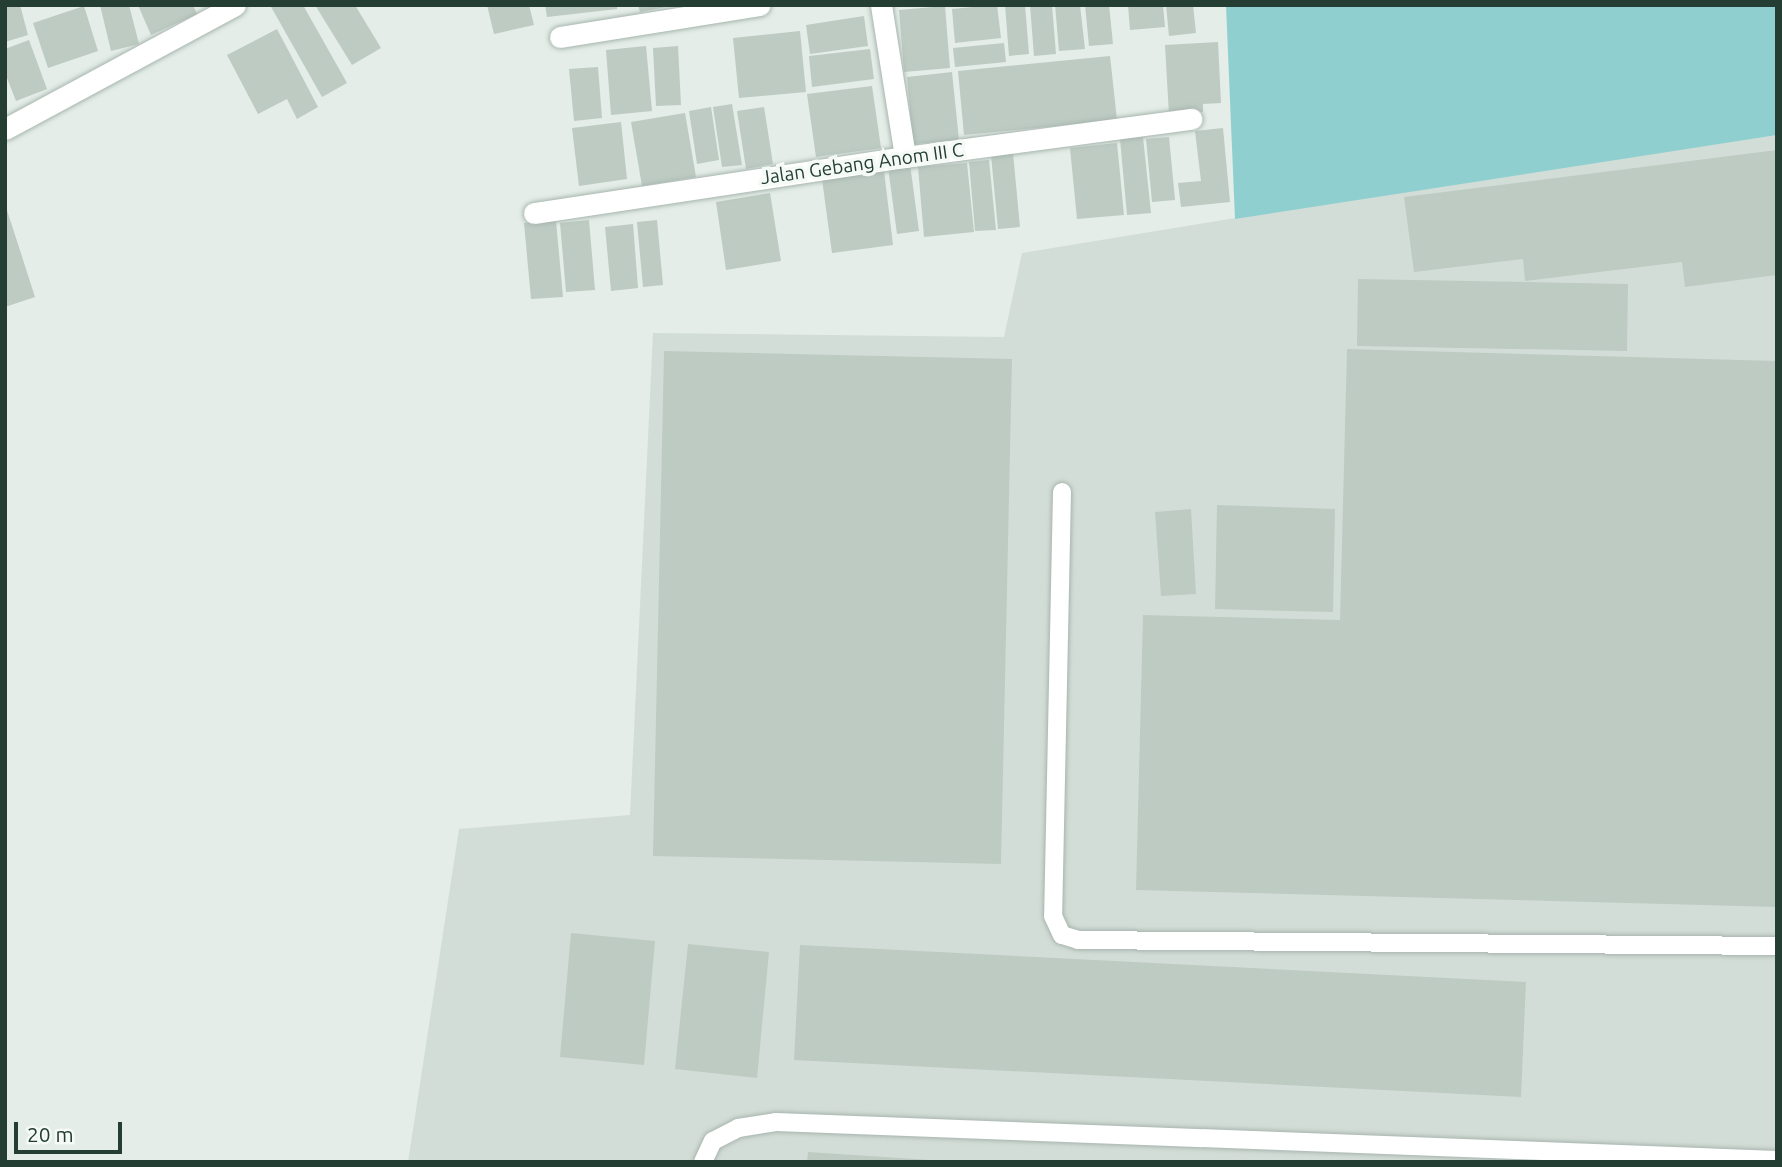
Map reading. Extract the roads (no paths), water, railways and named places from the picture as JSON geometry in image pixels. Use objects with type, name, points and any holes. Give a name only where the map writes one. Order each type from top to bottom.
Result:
[{"type":"street","points":[[5,129],[235,5]]},
{"type":"street","points":[[560,37],[635,15],[758,5]]},
{"type":"street","points":[[881,5],[905,157]]},
{"type":"street","name":"Jalan Gebang Anom III C","points":[[534,213],[905,157],[1191,119]]},
{"type":"lane","points":[[1062,492],[1053,916],[1062,935],[1078,940],[1777,946]]},
{"type":"lane","points":[[703,1162],[713,1141],[738,1128],[776,1122],[1777,1160]]},
{"type":"water","points":[[1226,5],[1777,5],[1777,135],[1235,219]]}]
